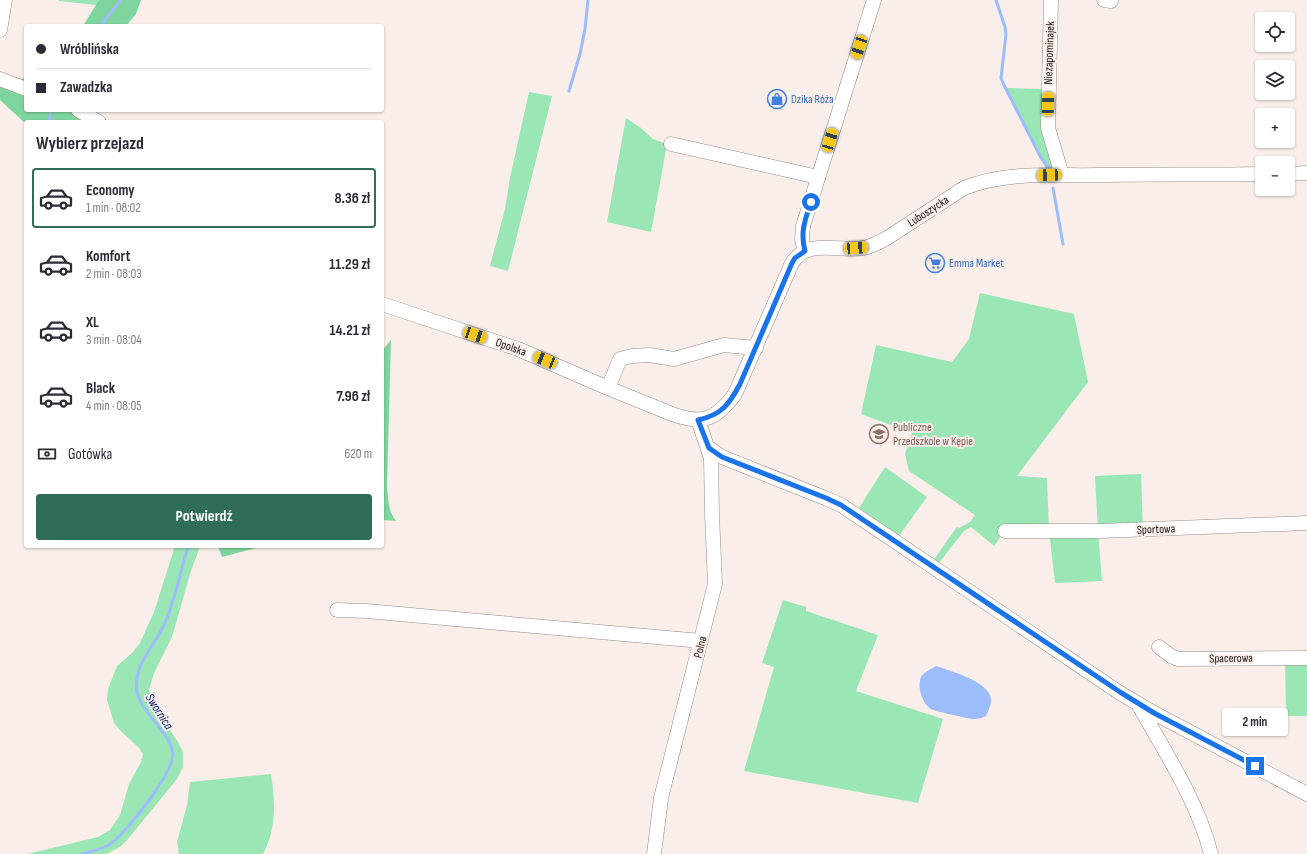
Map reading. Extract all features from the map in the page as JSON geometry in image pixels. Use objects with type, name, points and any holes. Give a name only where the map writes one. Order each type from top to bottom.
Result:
[{"type":"street","points":[[0,30],[5,0]]},
{"type":"street","points":[[698,420],[711,417],[721,411],[729,402],[740,384],[792,263],[795,258],[805,251],[802,240],[803,226],[874,0]]},
{"type":"street","name":"Niezapominajek","points":[[1051,0],[1048,128],[1062,175]]},
{"type":"street","points":[[0,79],[24,88]]},
{"type":"street","points":[[82,112],[96,120]]},
{"type":"street","points":[[671,144],[818,177]]},
{"type":"street","name":"Luboszycka","points":[[805,251],[818,248],[864,248],[874,245],[952,196],[976,184],[995,178],[1062,175],[1255,174]]},
{"type":"street","points":[[1295,174],[1307,174]]},
{"type":"street","name":"Opolska","points":[[384,305],[518,349],[680,417],[698,420]]},
{"type":"street","points":[[608,388],[620,359],[632,356],[649,355],[674,359],[724,345],[756,348]]},
{"type":"street","name":"Polna","points":[[654,854],[661,798],[714,592],[715,580],[711,458],[698,420]]},
{"type":"street","points":[[707,443],[722,457],[841,505],[949,579],[1138,703],[1307,794]]},
{"type":"street","name":"Sportowa","points":[[1005,531],[1101,530],[1307,523]]},
{"type":"street","points":[[337,610],[366,611],[701,641]]},
{"type":"street","name":"Spacerowa","points":[[1159,647],[1171,656],[1178,659],[1307,658]]},
{"type":"street","points":[[1138,703],[1185,788],[1203,830],[1211,854]]},
{"type":"green space","points":[[59,0],[99,0],[96,5]]},
{"type":"green space","points":[[99,0],[141,0],[136,14],[128,24],[84,24]]},
{"type":"green space","points":[[24,78],[24,112],[96,112],[99,120],[24,120],[24,122],[0,100],[0,79],[11,84]]},
{"type":"green space","points":[[1007,88],[1048,89],[1062,175],[1049,175]]},
{"type":"green space","points":[[529,92],[552,96],[508,271],[490,266],[505,209],[510,178]]},
{"type":"green space","points":[[626,118],[641,128],[653,139],[667,144],[651,232],[607,222]]},
{"type":"green space","points":[[980,293],[1074,314],[1088,382],[1017,476],[1047,478],[1049,531],[1005,531],[994,546],[971,527],[964,531],[934,569],[929,566],[957,527],[959,528],[970,522],[975,515],[909,471],[905,454],[912,433],[861,414],[876,345],[952,362],[969,339]]},
{"type":"green space","points":[[391,340],[387,486],[390,509],[396,521],[384,520],[384,349]]},
{"type":"green space","points":[[885,467],[927,497],[899,536],[859,508]]},
{"type":"green space","points":[[1141,474],[1143,529],[1098,531],[1102,581],[1055,583],[1049,531],[1098,530],[1095,476]]},
{"type":"green space","points":[[174,548],[199,548],[190,574],[172,637],[154,673],[149,690],[152,703],[183,752],[183,767],[177,779],[128,839],[121,846],[107,854],[27,854],[98,837],[110,830],[120,815],[129,784],[141,762],[143,754],[114,723],[107,700],[108,689],[117,666],[132,653],[140,643],[154,612]]},
{"type":"green space","points":[[219,548],[256,548],[222,557]]},
{"type":"green space","points":[[783,600],[806,607],[806,611],[878,635],[856,691],[943,719],[918,803],[744,771],[774,667],[762,663]]},
{"type":"green space","points":[[1285,658],[1307,658],[1307,716],[1286,716]]},
{"type":"green space","points":[[271,774],[274,805],[273,825],[268,844],[263,854],[179,854],[177,842],[187,805],[190,782]]},
{"type":"water","points":[[936,666],[976,682],[988,692],[991,700],[986,716],[979,719],[971,719],[931,709],[925,703],[920,690],[921,677]]},
{"type":"waterway","name":"Swornica","points":[[102,24],[121,0]]},
{"type":"waterway","points":[[569,91],[580,54],[585,29],[588,0]]},
{"type":"waterway","points":[[996,0],[1006,34],[1001,78],[1041,158],[1048,167]]},
{"type":"waterway","name":"Swornica","points":[[49,120],[51,112]]},
{"type":"waterway","points":[[1053,188],[1063,244]]},
{"type":"waterway","name":"Swornica","points":[[81,854],[92,852],[109,845],[126,829],[148,802],[167,773],[172,761],[173,752],[169,742],[139,699],[137,678],[141,664],[160,633],[167,617],[174,598],[187,548]]},
{"type":"place","name":"Dzika Róża","points":[[777,99]]},
{"type":"place","name":"Emma Market","points":[[935,263]]},
{"type":"place","name":"Publiczne Przedszkole w Kępie","points":[[879,434]]},
{"type":"route","points":[[811,202],[803,226],[802,240],[805,251],[799,254],[792,263],[735,394],[721,411],[711,417],[698,420],[709,448],[722,457],[841,505],[934,569],[1120,692],[1154,713],[1255,766]]}]
